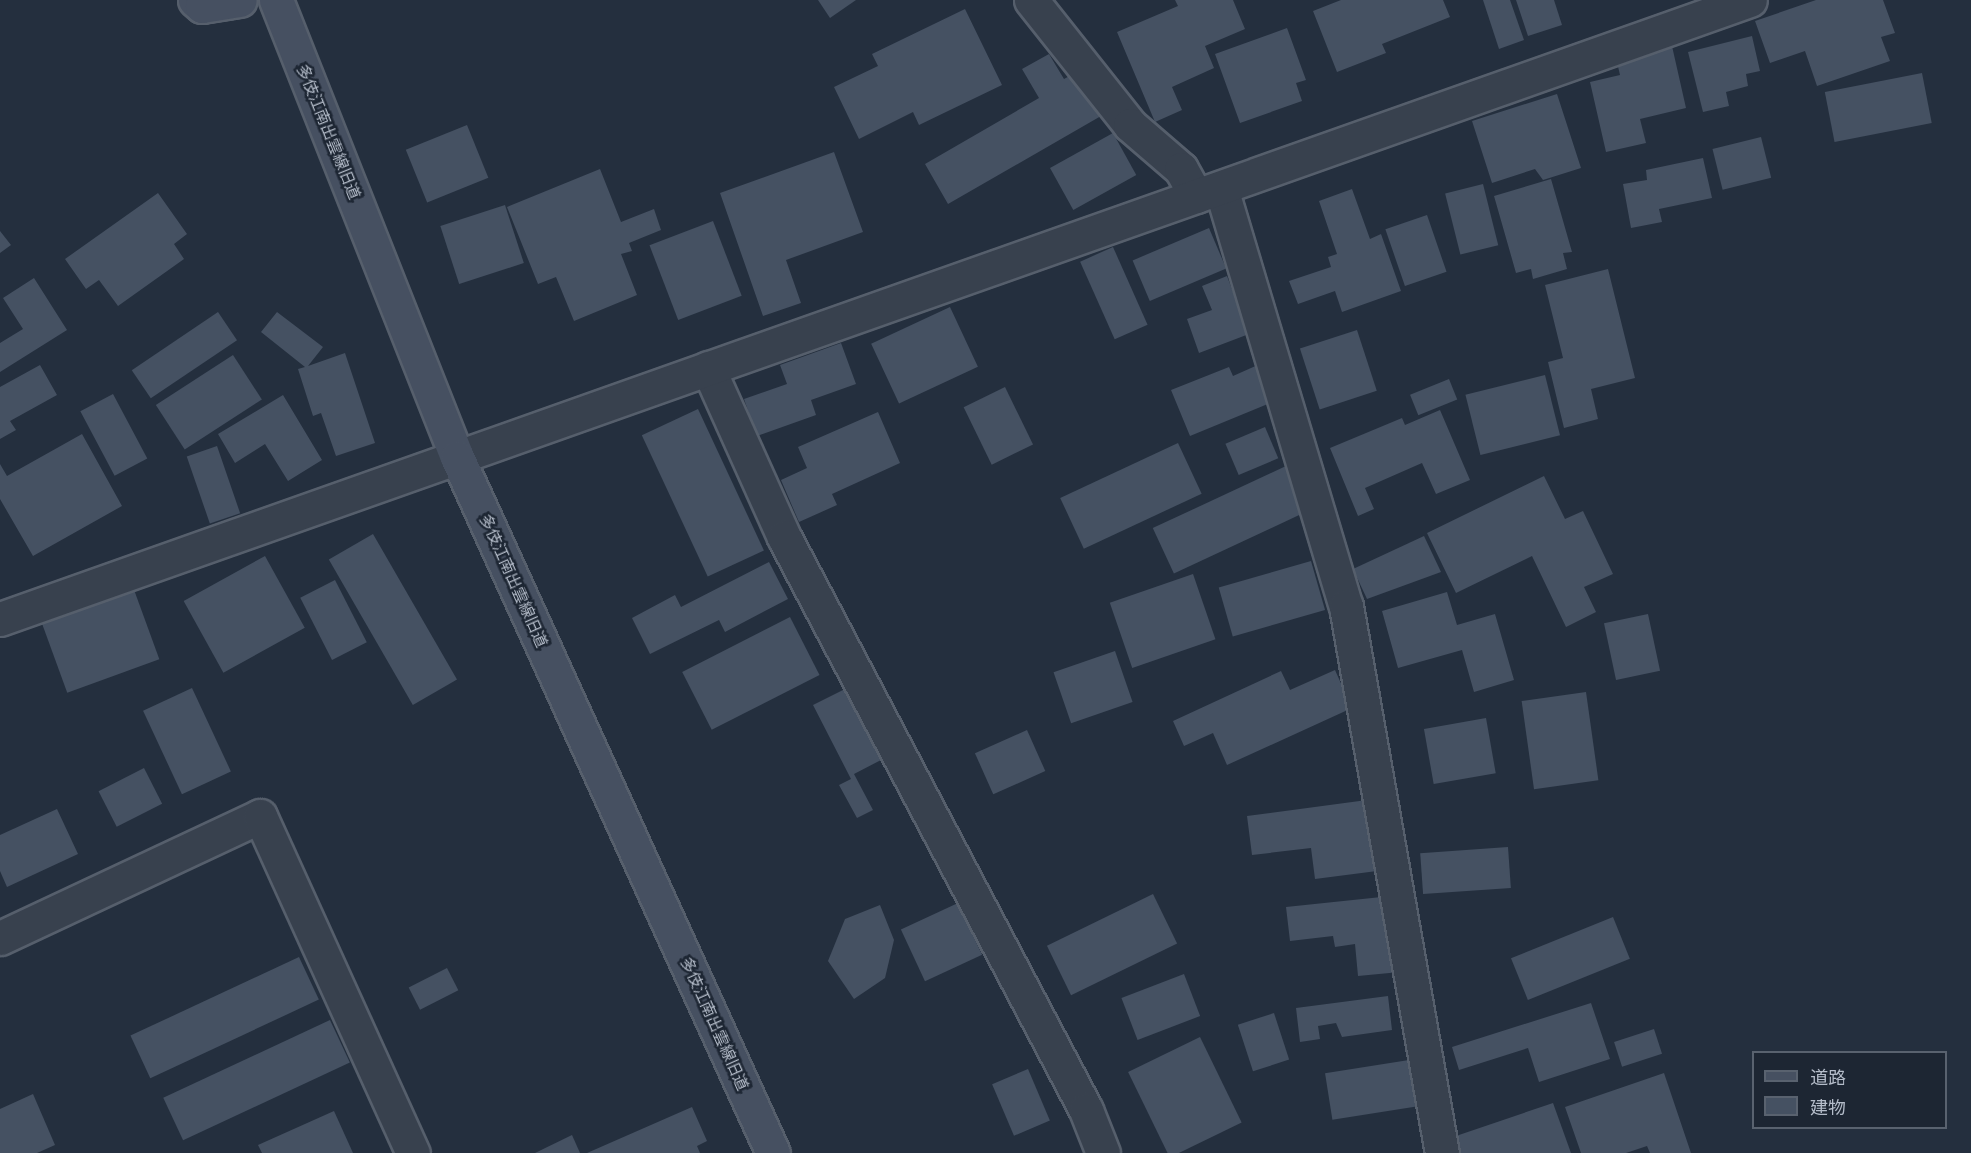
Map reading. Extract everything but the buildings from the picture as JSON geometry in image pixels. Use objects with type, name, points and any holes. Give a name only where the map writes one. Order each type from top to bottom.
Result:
[{"type":"street","points":[[195,0],[202,6],[240,0]]},
{"type":"street","name":"多伎江南出雲線旧道","points":[[276,0],[457,457],[773,1153]]},
{"type":"street","points":[[1031,0],[1130,125],[1208,192],[1346,606],[1442,1153]]},
{"type":"street","points":[[0,618],[1750,0]]},
{"type":"street","points":[[708,368],[784,537],[1086,1110],[1103,1153]]},
{"type":"street","points":[[0,938],[260,816],[413,1153]]}]
